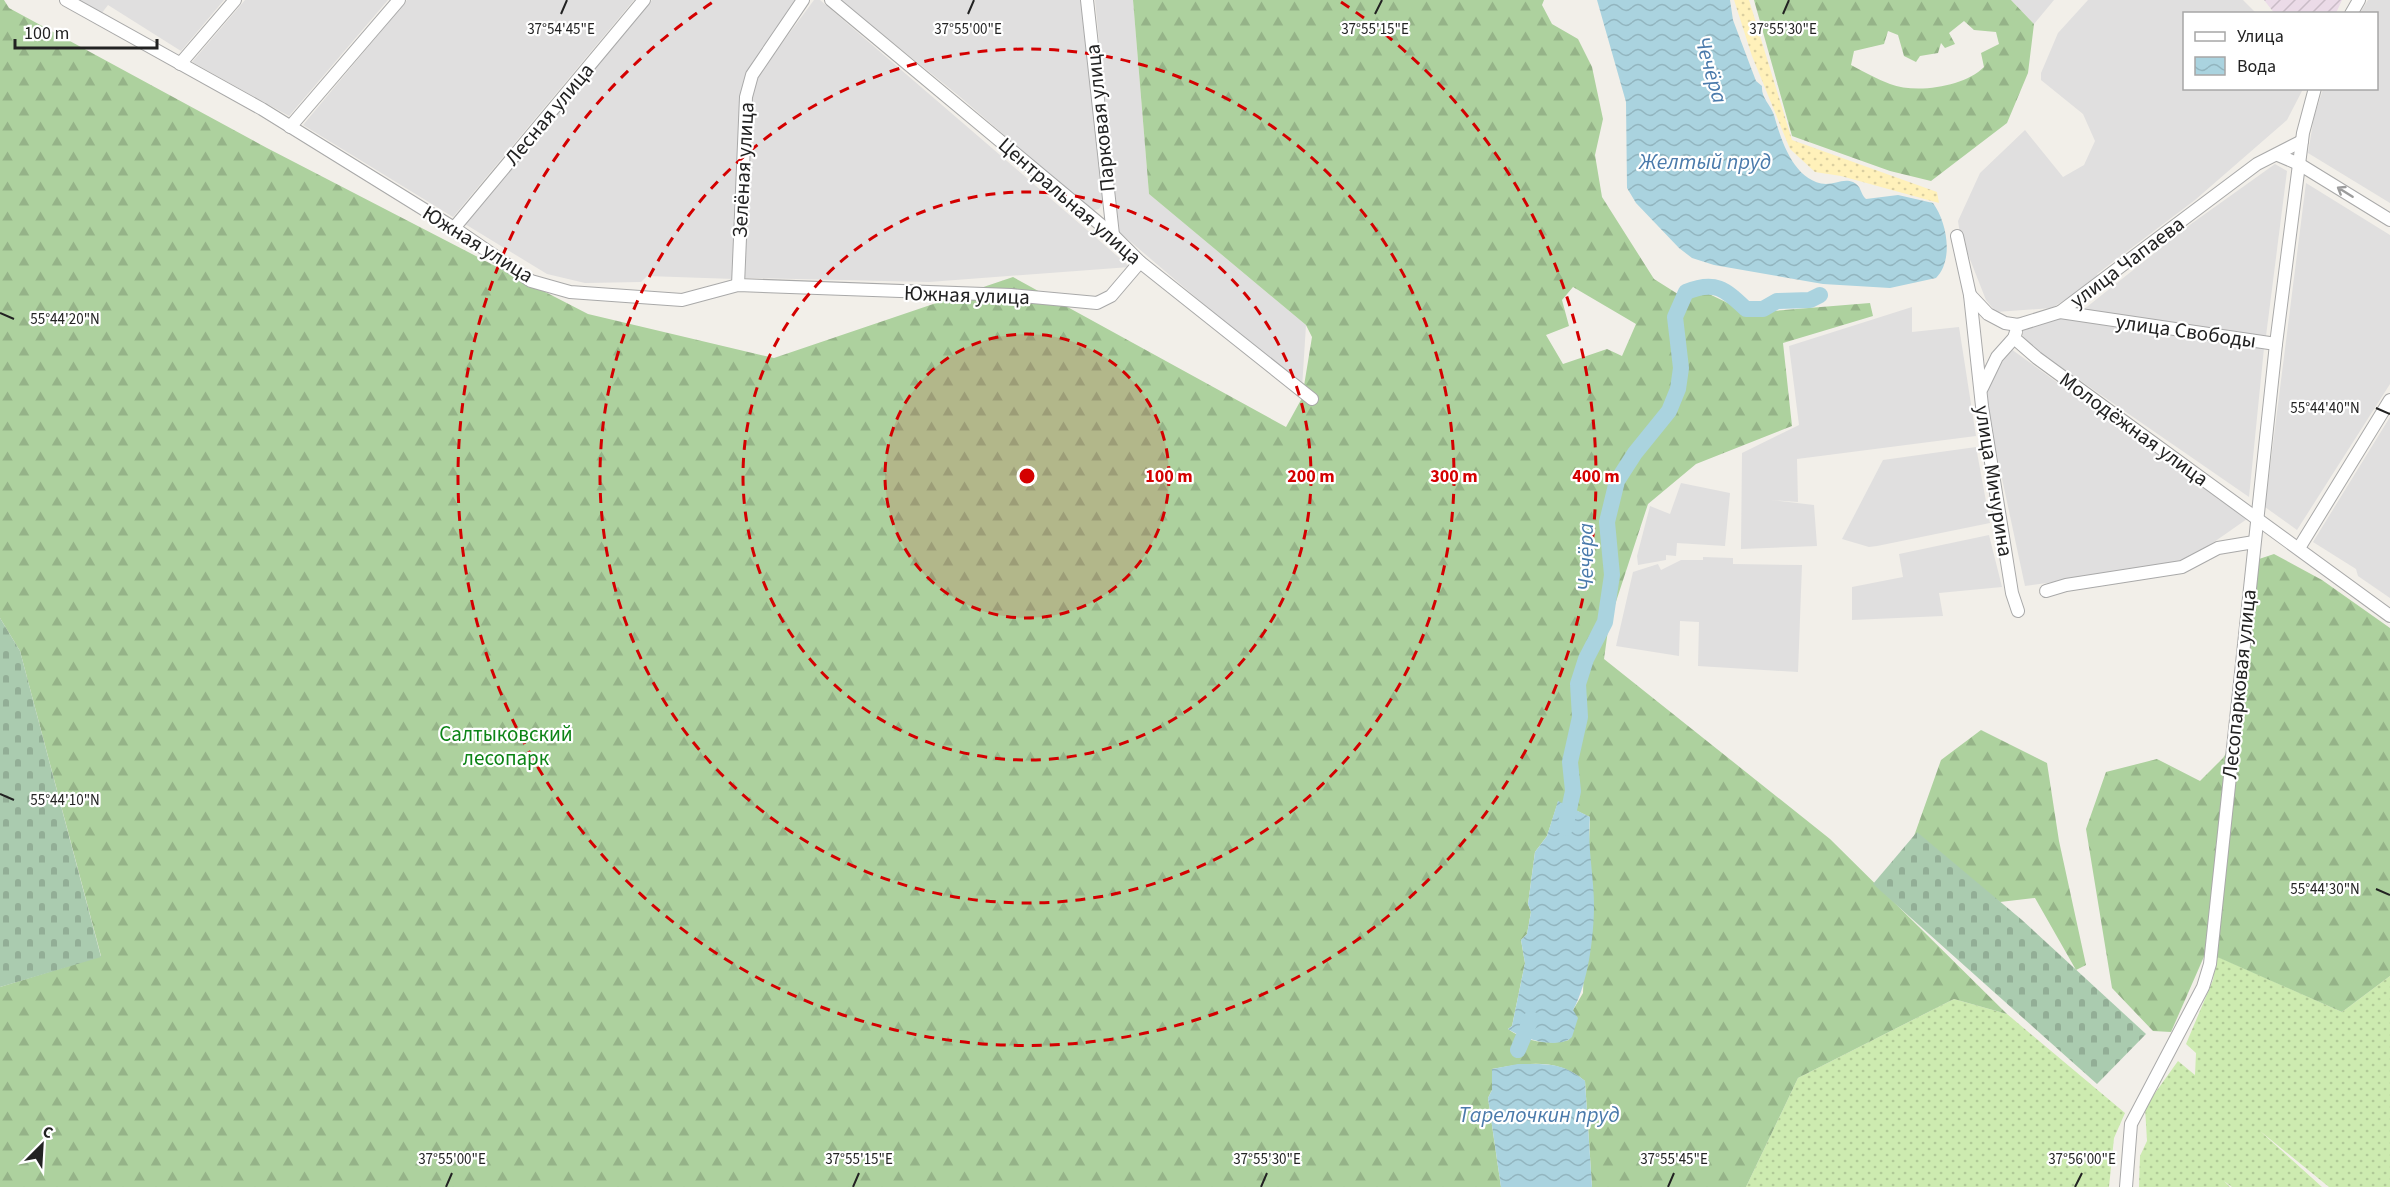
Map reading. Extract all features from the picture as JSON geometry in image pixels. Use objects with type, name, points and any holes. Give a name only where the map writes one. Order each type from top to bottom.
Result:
[{"type":"street","name":"Южная улица","points":[[66,0],[290,127],[454,228],[531,281],[570,291],[682,300],[738,285],[766,288],[1011,295],[1097,303],[1111,296],[1140,262]]},
{"type":"street","points":[[180,64],[235,0]]},
{"type":"street","points":[[290,127],[399,0]]},
{"type":"street","name":"Лесная улица","points":[[454,228],[644,0]]},
{"type":"street","name":"Зелёная улица","points":[[738,285],[746,97],[752,75],[803,0]]},
{"type":"street","name":"Центральная улица","points":[[831,0],[1113,236],[1140,262],[1312,399]]},
{"type":"street","name":"Парковая улица","points":[[1088,0],[1113,236]]},
{"type":"street","name":"Лесопарковая улица","points":[[2126,1187],[2131,1124],[2203,987],[2210,964],[2276,344],[2302,141],[2315,90]]},
{"type":"street","name":"улица Чапаева","points":[[2018,325],[2060,312],[2257,164],[2302,141]]},
{"type":"street","points":[[2278,155],[2299,164],[2390,220]]},
{"type":"street","points":[[1957,236],[1970,295],[1981,390]]},
{"type":"street","points":[[1970,295],[1997,320],[2018,325]]},
{"type":"street","name":"улица Свободы","points":[[2060,312],[2276,344]]},
{"type":"street","name":"улица Мичурина","points":[[2018,325],[2014,338],[1997,357],[1981,390],[2006,561],[2018,611]]},
{"type":"street","name":"Молодёжная улица","points":[[2014,338],[2037,358],[2390,616]]},
{"type":"street","points":[[2299,548],[2390,400]]},
{"type":"street","points":[[2046,591],[2066,585],[2182,567],[2218,548],[2254,542]]},
{"type":"shaded area","points":[[78,0],[224,0],[181,51],[108,5],[101,14]]},
{"type":"shaded area","points":[[245,0],[388,0],[289,116],[192,62]]},
{"type":"shaded area","points":[[407,0],[634,0],[453,217],[303,125]]},
{"type":"shaded area","points":[[652,0],[796,0],[748,72],[734,279],[647,276],[641,282],[585,283],[547,274],[465,224]]},
{"type":"shaded area","points":[[814,0],[820,0],[1130,267],[929,282],[745,278],[750,99],[759,74]]},
{"type":"shaded area","points":[[840,0],[1082,0],[1104,201],[1099,209],[1092,211],[959,96]]},
{"type":"shaded area","points":[[1095,0],[1133,0],[1149,194],[1306,325],[1302,388],[1118,231]]},
{"type":"shaded area","points":[[2011,0],[2054,0],[2034,24]]},
{"type":"shaded area","points":[[2088,0],[2243,0],[2255,12],[2183,12],[2183,90],[2302,90],[2287,120],[2195,200],[2097,274],[2099,278],[2052,308],[1996,312],[1986,300],[1960,234],[1958,221],[1980,173],[2025,130],[2063,177],[2084,165],[2095,141],[2083,114],[2041,80],[2041,73],[2058,33]]},
{"type":"shaded area","points":[[2264,0],[2342,0],[2336,12],[2273,12]]},
{"type":"shaded area","points":[[2368,0],[2390,0],[2390,203],[2308,153],[2314,117],[2323,90],[2378,90],[2378,12],[2361,12]]},
{"type":"shaded area","points":[[2275,164],[2287,171],[2266,336],[2083,310],[2191,224]]},
{"type":"shaded area","points":[[2306,183],[2390,235],[2390,384],[2297,530],[2265,507]]},
{"type":"shaded area","points":[[1912,307],[1912,332],[1959,327],[1976,436],[1797,459],[1798,502],[1771,500],[1814,505],[1817,546],[1741,549],[1742,453],[1799,425],[1789,346]]},
{"type":"shaded area","points":[[2059,317],[2264,348],[2249,497],[2023,341],[2023,329]]},
{"type":"shaded area","points":[[2011,349],[2247,519],[2181,565],[2025,586],[1988,413],[1987,391],[2001,359]]},
{"type":"shaded area","points":[[2390,417],[2390,598],[2358,576],[2356,569],[2313,542]]},
{"type":"shaded area","points":[[1976,447],[1990,523],[1869,547],[1842,539],[1883,460]]},
{"type":"shaded area","points":[[1681,483],[1730,493],[1725,546],[1677,543],[1676,556],[1666,555],[1666,560],[1638,565],[1637,556],[1650,506],[1670,514]]},
{"type":"shaded area","points":[[1989,535],[2002,587],[1939,593],[1943,616],[1852,620],[1852,587],[1903,577],[1899,554]]},
{"type":"shaded area","points":[[1703,557],[1733,558],[1733,564],[1802,565],[1798,672],[1698,666],[1699,622],[1680,621],[1679,656],[1616,646],[1633,572],[1658,564],[1661,570],[1681,560],[1703,560]]},
{"type":"green space","name":"Салтыковский лесопарк","points":[[0,0],[4,0],[9,8],[267,148],[588,314],[774,358],[1013,277],[1286,427],[1302,398],[1312,337],[1306,325],[1149,194],[1133,0],[1544,0],[1542,5],[1552,24],[1578,39],[1592,67],[1603,119],[1595,155],[1602,197],[1654,279],[1681,296],[1709,294],[1749,313],[1870,303],[1873,316],[1783,343],[1792,426],[1696,464],[1648,504],[1609,623],[1604,659],[1830,839],[2007,1014],[1954,999],[1798,1078],[1746,1187],[1592,1187],[1585,1081],[1563,1068],[1529,1064],[1492,1069],[1492,1090],[1488,1098],[1501,1187],[0,1187],[0,987],[101,956],[20,651],[0,618]],"holes":[[[1573,287],[1636,324],[1622,356],[1607,349],[1563,364],[1546,335],[1569,326],[1562,300]],[[1558,802],[1590,817],[1583,993],[1573,1010],[1569,1040],[1545,1042],[1530,1040],[1508,1029],[1512,1026],[1525,963],[1521,940],[1527,934],[1531,912],[1528,904],[1535,852],[1547,836]]]},
{"type":"green space","points":[[1754,0],[2011,0],[2034,24],[2028,73],[2007,123],[1931,181],[1890,171],[1792,136]],"holes":[[[1964,21],[1974,30],[1996,32],[1999,44],[1981,53],[1984,67],[1965,80],[1952,84],[1926,88],[1901,87],[1880,80],[1851,65],[1854,51],[1884,44],[1888,31],[1898,35],[1904,56],[1916,62],[1920,56],[1938,53],[1941,43],[1945,48],[1955,44],[1949,33]]]},
{"type":"green space","points":[[2274,554],[2322,580],[2390,628],[2390,976],[2342,1012],[2206,952],[2171,1032],[2153,1031],[2112,988],[2086,829],[2106,772],[2157,759],[2200,781],[2223,758],[2241,730],[2259,559]]},
{"type":"green space","points":[[0,618],[20,651],[101,957],[0,987]]},
{"type":"green space","points":[[1981,730],[2047,763],[2059,841],[2086,965],[2076,970],[2035,898],[2000,902],[1913,839],[1941,760]]},
{"type":"green space","points":[[1917,832],[2022,920],[2146,1034],[2097,1084],[1873,884]]},
{"type":"green space","points":[[2216,956],[2342,1012],[2390,976],[2390,1187],[2329,1187],[2260,1131],[2322,1187],[2232,1187],[2224,1181],[2230,1187],[2139,1187],[2140,1156],[2147,1141],[2145,1107],[2178,1061],[2195,1075],[2196,1053],[2186,1044],[2213,980]]},
{"type":"green space","points":[[1954,999],[2007,1014],[2125,1113],[2114,1138],[2109,1187],[1746,1187],[1798,1078]]},
{"type":"sand","points":[[1734,0],[1749,0],[1792,140],[1937,192],[1939,203],[1841,176],[1815,172],[1790,149],[1752,56]]},
{"type":"water","name":"Желтый пруд","points":[[1597,0],[1730,0],[1733,20],[1756,81],[1762,86],[1763,94],[1774,115],[1785,147],[1797,168],[1805,176],[1826,184],[1853,182],[1866,199],[1898,195],[1933,203],[1945,230],[1947,251],[1942,270],[1936,278],[1890,288],[1823,284],[1714,265],[1692,258],[1679,248],[1636,203],[1627,188],[1626,102]]},
{"type":"water","points":[[1558,801],[1590,817],[1589,839],[1594,917],[1586,974],[1573,1010],[1578,1018],[1572,1037],[1566,1041],[1550,1043],[1522,1036],[1508,1029],[1512,1026],[1525,963],[1521,940],[1527,934],[1531,912],[1528,904],[1535,852],[1547,836]]},
{"type":"water","name":"Тарелочкин пруд","points":[[1518,1064],[1546,1064],[1562,1067],[1585,1081],[1592,1187],[1501,1187],[1488,1098],[1492,1090],[1492,1069]]},
{"type":"waterway","name":"Чечёра","points":[[1565,828],[1573,791],[1570,762],[1580,717],[1578,684],[1586,659],[1605,622],[1612,575],[1607,522],[1617,481],[1635,453],[1669,411],[1678,389],[1681,368],[1675,317],[1686,292],[1696,288],[1719,288],[1746,309],[1763,309],[1777,301],[1810,300],[1820,295]]},
{"type":"waterway","name":"Чечёра","points":[[1518,1050],[1531,1019]]}]
